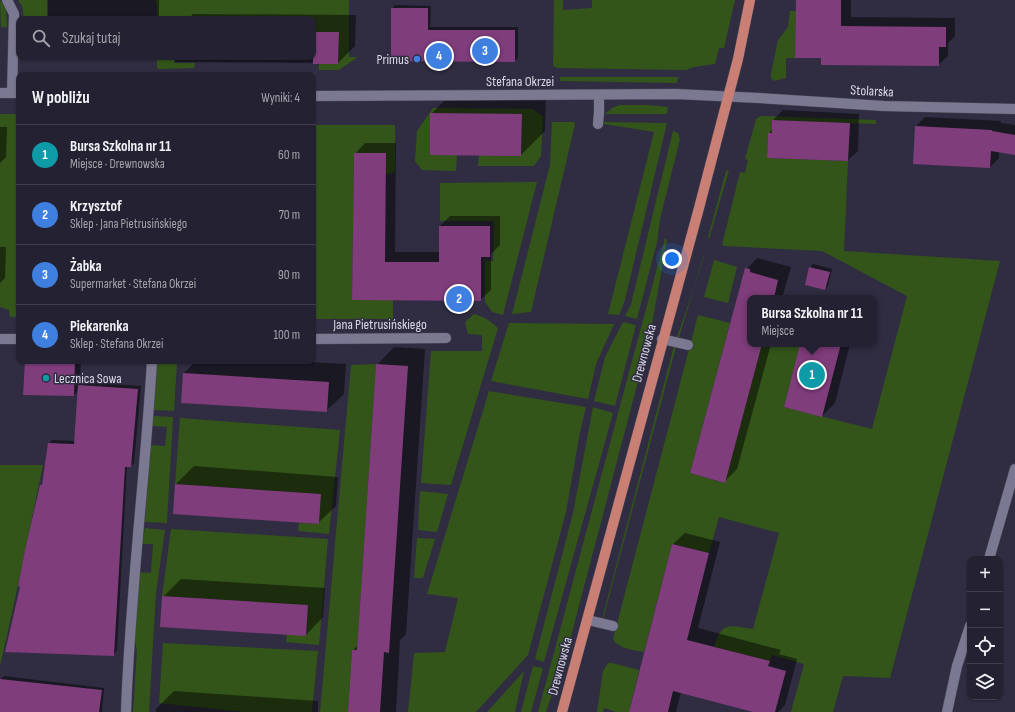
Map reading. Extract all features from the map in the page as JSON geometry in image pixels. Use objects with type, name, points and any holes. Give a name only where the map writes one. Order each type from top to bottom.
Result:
[{"type":"main road","name":"Drewnowska","points":[[562,712],[728,97],[738,59],[750,0]]},
{"type":"street","points":[[0,93],[16,93],[14,14],[7,0]]},
{"type":"street","name":"Stefana Okrzei","points":[[316,96],[676,94],[728,97]]},
{"type":"street","points":[[598,124],[599,95]]},
{"type":"street","name":"Stolarska","points":[[728,97],[884,106],[1015,109]]},
{"type":"street","name":"Jana Pietrusińskiego","points":[[316,339],[446,338]]},
{"type":"street","points":[[662,338],[688,345]]},
{"type":"street","points":[[0,339],[16,339]]},
{"type":"street","points":[[126,712],[131,608],[140,525],[152,364]]},
{"type":"street","points":[[991,556],[1015,469]]},
{"type":"street","points":[[588,620],[613,626]]},
{"type":"street","points":[[947,712],[957,666],[969,628]]},
{"type":"green space","points":[[0,0],[6,9],[7,27],[1,27]]},
{"type":"green space","points":[[18,0],[47,0],[47,16],[24,16],[22,6]]},
{"type":"green space","points":[[155,0],[349,0],[349,57],[358,57],[339,70],[319,70],[319,64],[338,64],[339,32],[316,32],[316,16],[157,16],[157,5]]},
{"type":"green space","points":[[554,0],[563,0],[563,10],[592,8],[592,0],[735,0],[724,48],[719,48],[715,64],[694,67],[686,70],[557,68],[553,66]]},
{"type":"green space","points":[[790,11],[796,11],[795,58],[786,58],[786,78],[774,81],[771,78],[771,74],[778,40],[788,27]]},
{"type":"green space","points":[[157,60],[174,60],[174,63],[195,63],[194,68],[157,68]]},
{"type":"green space","points":[[560,77],[678,77],[677,83],[560,81]]},
{"type":"green space","points":[[620,105],[668,107],[667,114],[605,114],[612,108]]},
{"type":"green space","points":[[433,108],[533,109],[543,117],[541,156],[534,166],[478,166],[479,155],[521,156],[522,114],[430,113],[430,154],[457,155],[456,171],[422,170],[415,161],[417,131]]},
{"type":"green space","points":[[0,114],[16,114],[16,317],[10,317],[9,310],[0,307]]},
{"type":"green space","points":[[761,116],[876,120],[876,124],[772,120],[772,133],[768,133],[767,158],[848,161],[844,251],[1000,261],[890,678],[843,676],[833,712],[791,712],[804,664],[772,655],[770,661],[714,647],[720,632],[728,627],[733,626],[753,629],[779,533],[719,517],[709,553],[672,544],[644,652],[622,647],[613,639],[698,315],[730,323],[690,473],[724,483],[761,347],[799,347],[784,407],[872,429],[907,296],[822,251],[722,245],[740,172],[745,173],[748,160],[745,159],[756,119]]},
{"type":"green space","points":[[552,122],[574,122],[575,124],[531,312],[512,314],[550,165]]},
{"type":"green space","points":[[604,122],[667,123],[625,300],[619,315],[608,314],[654,132],[604,124]]},
{"type":"green space","points":[[316,125],[395,125],[395,171],[393,173],[386,174],[354,153],[352,300],[393,283],[393,319],[316,319]]},
{"type":"green space","points":[[673,131],[678,133],[680,139],[660,219],[657,242],[637,319],[625,316],[631,304]]},
{"type":"green space","points":[[729,170],[709,239],[708,237],[726,171]]},
{"type":"green space","points":[[537,182],[503,315],[492,312],[485,302],[485,261],[493,261],[494,221],[440,221],[440,183]]},
{"type":"green space","points":[[665,238],[667,240],[646,351],[570,640],[546,712],[538,712]]},
{"type":"green space","points":[[704,256],[679,337],[677,337],[703,257]]},
{"type":"green space","points":[[714,260],[737,267],[728,303],[704,297]]},
{"type":"green space","points":[[474,314],[490,321],[498,328],[451,485],[421,483],[431,351],[482,351],[482,335],[468,334],[465,322]]},
{"type":"green space","points":[[623,322],[636,325],[615,406],[594,401],[605,357]]},
{"type":"green space","points":[[509,323],[614,324],[596,364],[588,399],[491,381]]},
{"type":"green space","points":[[674,346],[676,347],[602,619]]},
{"type":"green space","points":[[156,364],[177,364],[174,411],[153,410]]},
{"type":"green space","points":[[376,364],[357,650],[352,650],[348,712],[320,712],[351,365]]},
{"type":"green space","points":[[489,391],[586,407],[580,432],[566,512],[528,655],[476,712],[408,712],[414,653],[445,652],[458,598],[427,594]]},
{"type":"green space","points":[[593,407],[613,413],[544,662],[535,659],[573,513]]},
{"type":"green space","points":[[153,416],[173,417],[167,523],[145,522],[150,445],[165,446],[167,427],[152,426]]},
{"type":"green space","points":[[180,418],[340,430],[329,534],[298,531],[299,523],[319,524],[321,494],[175,484]]},
{"type":"green space","points":[[0,465],[43,465],[0,666]]},
{"type":"green space","points":[[420,491],[448,494],[437,532],[418,530]]},
{"type":"green space","points":[[145,528],[165,530],[156,593],[149,712],[133,712],[137,652],[133,628],[137,572],[151,573],[153,544],[142,544]]},
{"type":"green space","points":[[171,529],[328,539],[319,645],[286,642],[287,634],[306,635],[308,605],[162,596]]},
{"type":"green space","points":[[417,538],[435,539],[423,578],[414,578]]},
{"type":"green space","points":[[163,643],[318,651],[312,712],[245,712],[159,703]]},
{"type":"green space","points":[[608,663],[639,670],[629,712],[616,712],[604,708],[603,712],[597,712],[603,671]]},
{"type":"green space","points":[[533,666],[543,668],[531,712],[521,712]]},
{"type":"green space","points":[[524,671],[515,712],[487,712]]},
{"type":"building","points":[[796,0],[841,0],[841,26],[946,27],[946,47],[939,47],[939,66],[821,65],[821,58],[795,58]]},
{"type":"building","points":[[391,8],[428,8],[428,30],[515,30],[515,62],[391,61]]},
{"type":"building","points":[[316,32],[339,32],[338,64],[313,64],[313,60],[316,60]]},
{"type":"building","points":[[430,113],[522,114],[521,156],[430,155]]},
{"type":"building","points":[[772,120],[850,123],[848,161],[767,158],[768,133],[772,133]]},
{"type":"building","points":[[915,126],[992,130],[1015,135],[1015,155],[991,151],[990,168],[913,164]]},
{"type":"building","points":[[354,153],[386,153],[385,262],[439,262],[439,226],[490,226],[490,257],[481,257],[481,301],[352,300]]},
{"type":"building","points":[[809,267],[830,272],[825,290],[805,285]]},
{"type":"building","points":[[745,268],[750,269],[750,272],[778,280],[775,295],[747,295],[747,347],[761,347],[725,483],[690,473]]},
{"type":"building","points":[[799,347],[840,347],[822,417],[784,407]]},
{"type":"building","name":"Lecznica Sowa","points":[[25,364],[75,364],[74,396],[23,395]]},
{"type":"building","points":[[376,364],[408,366],[389,653],[384,652],[380,712],[348,712],[352,650],[357,650]]},
{"type":"building","points":[[183,373],[329,382],[327,412],[181,403]]},
{"type":"building","points":[[78,385],[138,389],[131,467],[125,467],[114,656],[5,652],[20,587],[18,586],[25,550],[40,485],[42,485],[48,443],[74,444]]},
{"type":"building","points":[[175,484],[321,494],[319,524],[173,514]]},
{"type":"building","points":[[672,544],[709,553],[687,640],[770,661],[768,666],[786,671],[775,712],[753,712],[673,691],[668,712],[629,712]]},
{"type":"building","points":[[162,596],[308,605],[306,636],[160,627]]},
{"type":"building","points":[[0,679],[102,690],[99,712],[0,712]]},
{"type":"place","name":"Żabka","points":[[485,51]]},
{"type":"place","name":"Piekarenka","points":[[439,56]]},
{"type":"place","name":"Primus","points":[[417,59]]},
{"type":"place","name":"Krzysztof","points":[[459,299]]},
{"type":"place","name":"Bursa Szkolna nr 11","points":[[812,375]]},
{"type":"place","name":"Lecznica Sowa","points":[[46,378]]}]
